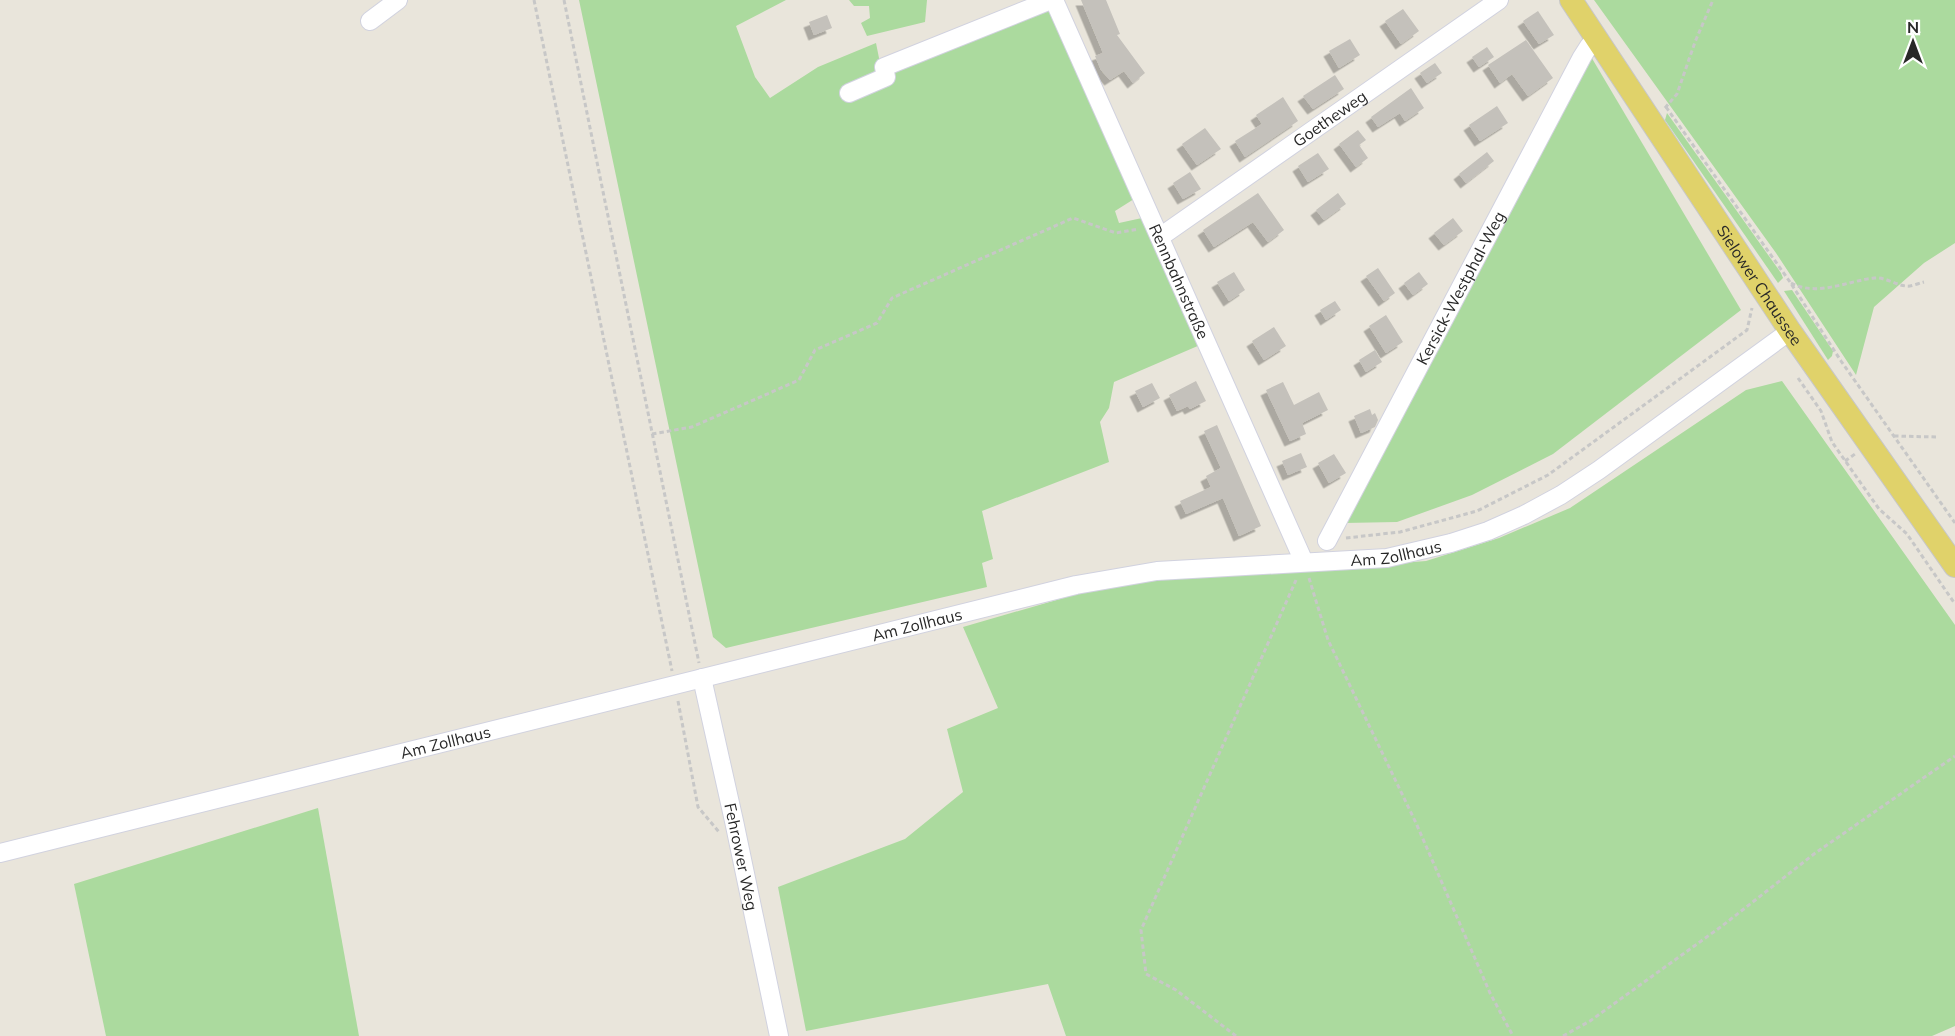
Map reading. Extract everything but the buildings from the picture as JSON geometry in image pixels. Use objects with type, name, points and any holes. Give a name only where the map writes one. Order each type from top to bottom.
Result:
[{"type":"main road","name":"Sielower Chaussee","points":[[1571,0],[1790,331],[1955,566]]},
{"type":"street","points":[[370,21],[398,0]]},
{"type":"street","points":[[849,93],[886,77],[884,67],[1052,0]]},
{"type":"street","name":"Rennbahnstraße","points":[[1052,0],[1304,562]]},
{"type":"street","name":"Goetheweg","points":[[1158,232],[1499,0]]},
{"type":"street","name":"Kersick-Westphal-Weg","points":[[1328,541],[1582,57],[1589,46],[1598,40]]},
{"type":"street","name":"Am Zollhaus","points":[[0,853],[1076,585],[1157,571],[1387,558],[1451,543],[1488,531],[1561,495],[1790,331]]},
{"type":"street","name":"Fehrower Weg","points":[[702,678],[779,1036]]},
{"type":"path","points":[[534,0],[698,807],[722,836]]},
{"type":"path","points":[[564,0],[702,678]]},
{"type":"path","points":[[1713,0],[1677,94],[1666,107],[1790,282],[1841,361],[1955,523]]},
{"type":"path","points":[[652,434],[692,427],[799,380],[815,350],[877,323],[892,298],[1073,218],[1116,232],[1158,232]]},
{"type":"path","points":[[1790,282],[1802,289],[1824,288],[1876,278],[1887,279],[1906,286],[1924,282]]},
{"type":"path","points":[[1328,541],[1400,532],[1477,511],[1548,476],[1747,330],[1752,308]]},
{"type":"path","points":[[1803,385],[1821,411],[1832,442],[1845,461],[1879,509],[1907,534],[1955,604]]},
{"type":"path","points":[[1894,436],[1937,436]]},
{"type":"path","points":[[1845,461],[1855,454]]},
{"type":"path","points":[[1236,1036],[1176,990],[1146,974],[1141,930],[1304,562]]},
{"type":"path","points":[[1304,562],[1328,640],[1416,823],[1490,993],[1513,1036]]},
{"type":"path","points":[[1563,1036],[1590,1021],[1628,994],[1722,926],[1814,854],[1955,756]]},
{"type":"green space","points":[[579,0],[786,0],[736,26],[755,77],[770,98],[818,67],[876,43],[882,73],[1048,9],[1134,199],[1115,211],[1119,223],[1142,218],[1200,345],[1114,382],[1109,408],[1100,422],[1109,462],[982,511],[993,559],[982,563],[987,587],[726,648],[713,637]]},
{"type":"green space","points":[[849,0],[927,0],[925,22],[867,36],[861,23],[870,18],[869,6],[854,6]]},
{"type":"green space","points":[[1594,0],[1955,0],[1955,243],[1924,263],[1874,307],[1856,375],[1776,253]]},
{"type":"green space","points":[[1590,55],[1741,310],[1553,454],[1472,495],[1397,522],[1344,523]]},
{"type":"green space","points":[[1667,113],[1781,273],[1783,278],[1778,283],[1665,120]]},
{"type":"green space","points":[[1792,290],[1833,351],[1828,360],[1784,291]]},
{"type":"green space","points":[[1782,381],[1955,625],[1955,1026],[1932,1036],[1066,1036],[1048,984],[806,1031],[778,887],[905,839],[963,792],[947,729],[998,708],[963,627],[1091,590],[1196,575],[1301,571],[1426,561],[1499,538],[1570,508],[1746,390]]},
{"type":"green space","points":[[318,808],[359,1036],[106,1036],[74,884]]}]
